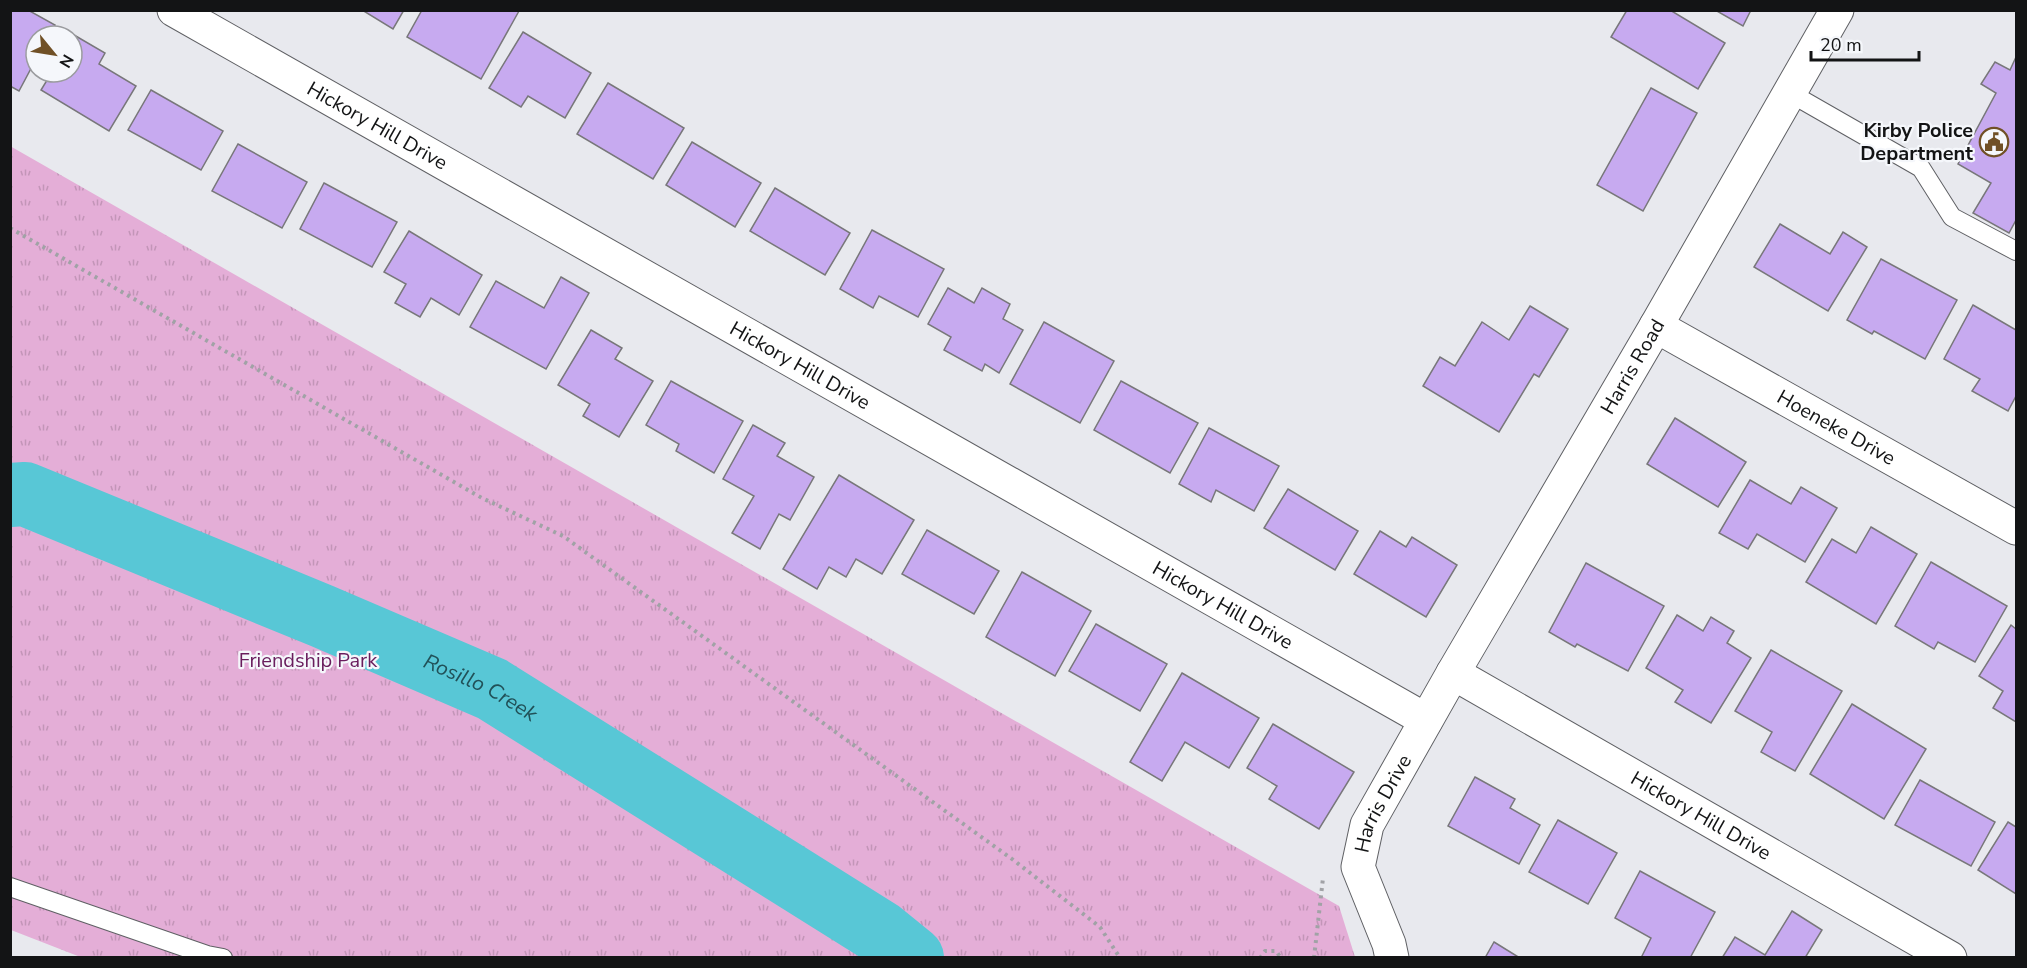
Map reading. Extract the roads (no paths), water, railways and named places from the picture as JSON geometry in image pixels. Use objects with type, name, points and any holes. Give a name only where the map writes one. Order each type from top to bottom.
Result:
[{"type":"street","name":"Hickory Hill Drive","points":[[174,10],[1426,720]]},
{"type":"street","name":"Harris Road","points":[[1426,720],[1837,10]]},
{"type":"street","name":"Hoeneke Drive","points":[[1656,326],[2016,528]]},
{"type":"street","name":"Hickory Hill Drive","points":[[1453,673],[1950,957]]},
{"type":"street","name":"Harris Drive","points":[[1392,957],[1358,867],[1368,825],[1426,720]]},
{"type":"lane","points":[[1790,93],[1922,168],[1952,217],[2016,251]]},
{"type":"lane","points":[[10,887],[196,951],[223,957]]},
{"type":"waterway","name":"Rosillo Creek","points":[[10,495],[25,494],[322,616],[492,689],[880,932],[912,958]]},
{"type":"place","name":"Kirby Police Department","points":[[1994,142]]},
{"type":"park label","name":"Friendship Park","points":[[308,660]]}]
